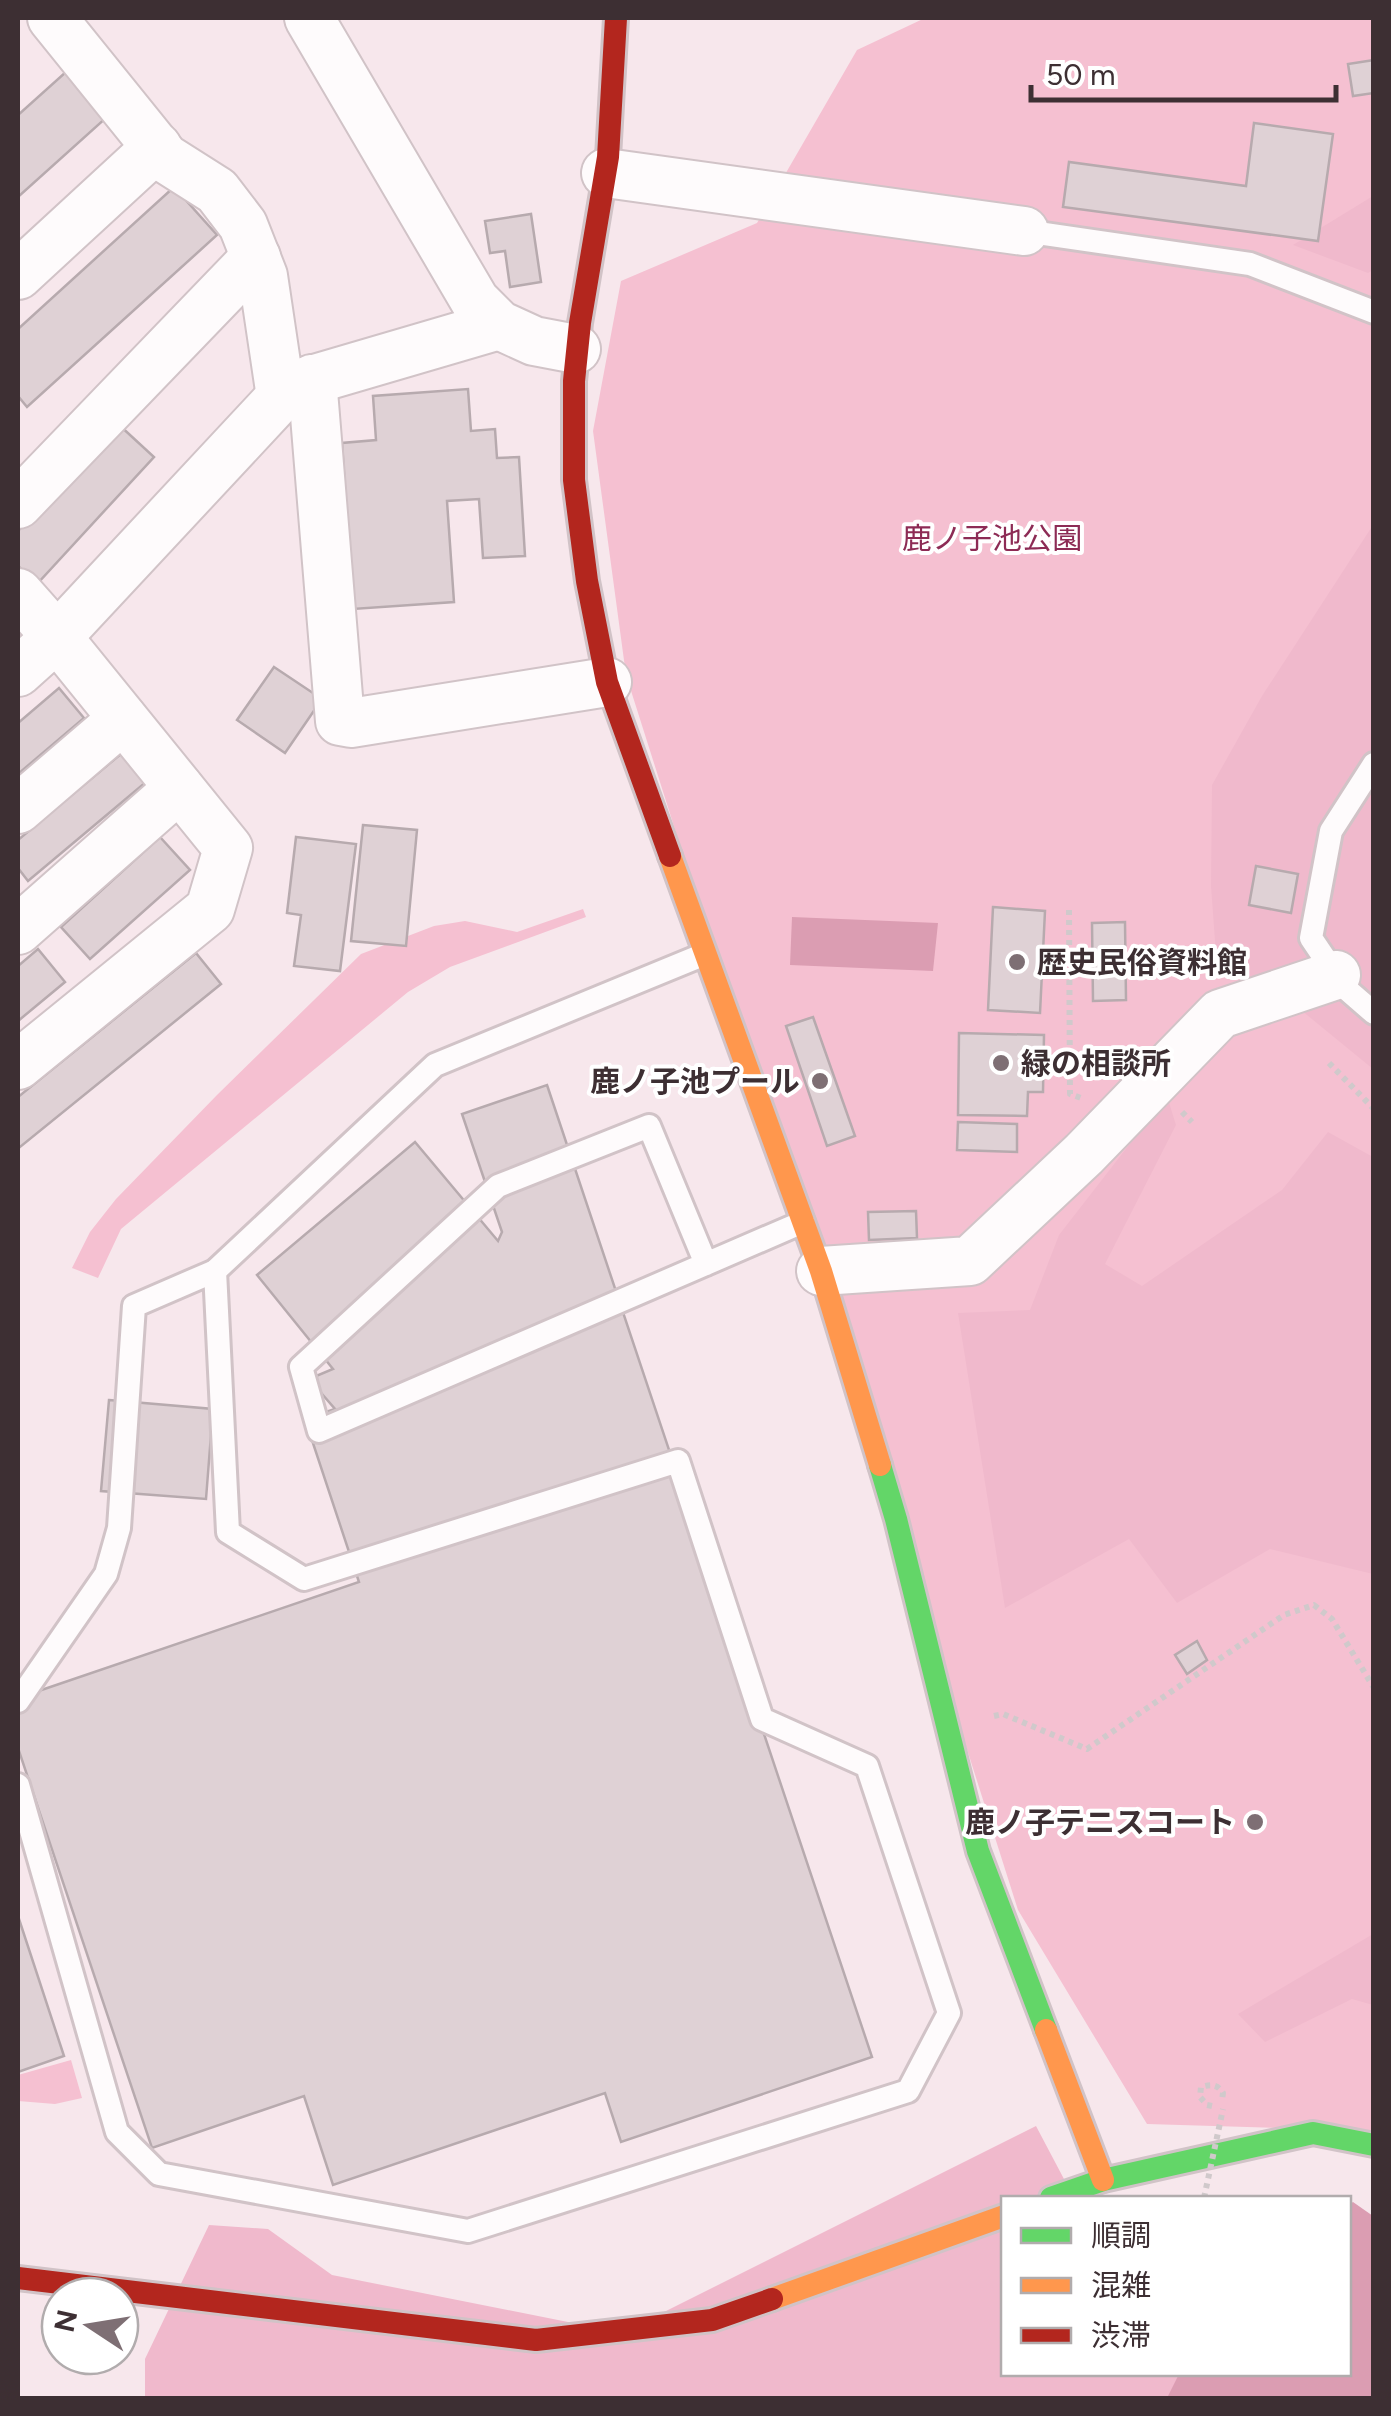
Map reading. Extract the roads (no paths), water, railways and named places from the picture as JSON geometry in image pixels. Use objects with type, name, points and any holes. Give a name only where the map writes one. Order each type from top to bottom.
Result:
[{"type":"street","points":[[52,18],[166,158],[217,191],[243,225],[263,276],[296,388],[340,721],[351,724],[607,682]]},
{"type":"street","points":[[309,18],[476,301],[499,325],[534,341],[576,350]]},
{"type":"street","points":[[616,18],[606,173],[576,350],[572,412],[575,502],[587,588],[607,682],[715,950],[896,1519],[978,1851],[1103,2180]]},
{"type":"street","points":[[18,276],[157,147]]},
{"type":"street","points":[[606,173],[1024,230]]},
{"type":"street","points":[[18,504],[256,257]]},
{"type":"street","points":[[18,672],[57,637],[296,388],[499,325]]},
{"type":"street","points":[[18,594],[228,848],[210,908],[18,1065]]},
{"type":"street","points":[[18,809],[123,719]]},
{"type":"street","points":[[18,930],[179,788]]},
{"type":"street","points":[[820,1271],[970,1261],[1084,1154],[1220,1014],[1336,975]]},
{"type":"street","points":[[1057,2196],[1103,2180],[1313,2134],[1374,2145]]},
{"type":"street","points":[[18,2278],[536,2340],[712,2320],[1001,2217]]},
{"type":"lane","points":[[1024,230],[1250,264],[1374,312]]},
{"type":"lane","points":[[1374,764],[1331,831],[1310,938],[1344,987],[1374,1012]]},
{"type":"lane","points":[[18,1701],[106,1574],[119,1528],[134,1306],[215,1270],[435,1065],[715,950]]},
{"type":"lane","points":[[706,1264],[649,1126],[498,1186],[300,1368],[319,1431],[706,1264],[803,1222]]},
{"type":"lane","points":[[18,1785],[117,2132],[159,2174],[468,2231],[908,2090],[949,2013],[867,1766],[762,1719],[678,1461],[304,1579],[228,1532],[215,1270]]},
{"type":"place","name":"歴史民俗資料館","points":[[1017,962]]},
{"type":"place","name":"緑の相談所","points":[[1001,1063]]},
{"type":"place","name":"鹿ノ子池プール","points":[[820,1081]]},
{"type":"place","name":"鹿ノ子テニスコート","points":[[1255,1822]]},
{"type":"park label","name":"鹿ノ子池公園","points":[[992,538]]}]
